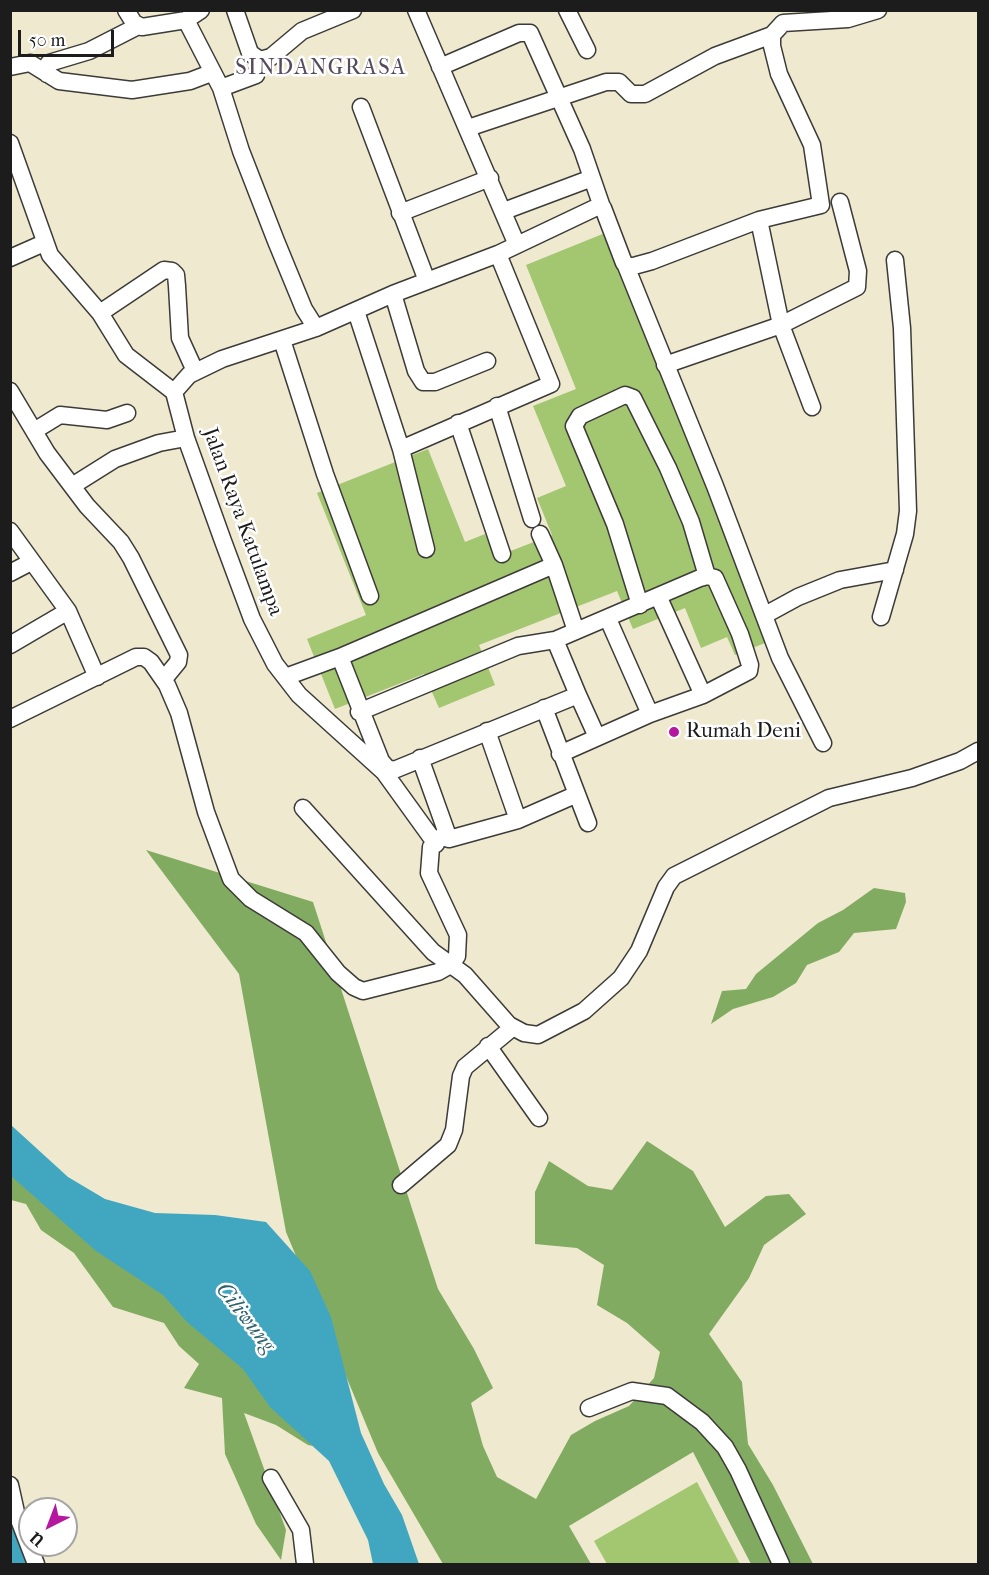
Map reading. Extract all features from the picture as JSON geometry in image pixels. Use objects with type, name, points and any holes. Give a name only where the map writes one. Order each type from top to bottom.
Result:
[{"type":"street","points":[[126,10],[138,26]]},
{"type":"street","points":[[47,74],[46,67],[49,63],[89,51],[138,26],[149,27],[186,20],[201,10]]},
{"type":"street","points":[[235,10],[250,53],[260,60],[271,57],[302,31],[353,10]]},
{"type":"street","points":[[416,10],[518,245]]},
{"type":"street","points":[[468,128],[558,96],[616,81],[631,94],[645,94],[774,24],[848,19],[878,10]]},
{"type":"street","points":[[567,11],[587,51]]},
{"type":"street","points":[[186,20],[211,73],[221,88],[241,151],[267,220],[304,309],[316,328]]},
{"type":"street","points":[[626,266],[647,263],[759,220],[821,205],[812,145],[779,74],[772,46],[774,24]]},
{"type":"street","points":[[440,67],[519,33],[527,32],[534,37],[582,149],[602,207],[765,615],[780,658],[823,743]]},
{"type":"street","points":[[10,67],[30,63],[66,82],[132,90],[190,81],[211,73]]},
{"type":"street","points":[[221,88],[256,75]]},
{"type":"street","points":[[361,107],[427,281]]},
{"type":"street","points":[[10,143],[50,255],[100,313],[126,355],[174,392],[195,371],[222,359],[316,328],[393,294],[498,254],[586,211],[602,207]]},
{"type":"street","points":[[400,213],[490,178]]},
{"type":"street","points":[[504,211],[592,178]]},
{"type":"street","points":[[665,365],[781,325],[854,290],[858,285],[858,271],[840,202]]},
{"type":"street","points":[[759,220],[781,325],[812,407]]},
{"type":"street","points":[[10,258],[44,243]]},
{"type":"street","points":[[401,449],[551,384],[498,254]]},
{"type":"street","points":[[881,617],[907,522],[908,493],[901,309],[895,260]]},
{"type":"street","points":[[100,313],[164,270],[172,271],[176,275],[180,338],[195,371]]},
{"type":"street","points":[[393,294],[416,371],[423,382],[435,381],[487,361]]},
{"type":"street","points":[[356,311],[401,449],[426,549]]},
{"type":"street","points":[[282,340],[325,474],[370,596]]},
{"type":"street","points":[[10,391],[72,486],[124,547],[177,651],[178,662],[164,679]]},
{"type":"street","name":"Jalan Raya Katulampa","points":[[174,392],[186,438],[252,619],[280,673],[299,695],[378,766],[442,841]]},
{"type":"street","points":[[640,605],[615,524],[574,426],[580,416],[625,395],[633,398],[668,468],[692,522],[707,576]]},
{"type":"street","points":[[497,406],[532,519]]},
{"type":"street","points":[[34,431],[60,415],[107,420],[127,413]]},
{"type":"street","points":[[458,423],[502,554]]},
{"type":"street","points":[[72,486],[115,459],[159,443],[186,438]]},
{"type":"street","points":[[10,531],[68,611],[97,677]]},
{"type":"street","points":[[540,534],[554,565],[576,631]]},
{"type":"street","points":[[10,573],[31,562]]},
{"type":"street","points":[[291,675],[340,657],[554,565]]},
{"type":"street","points":[[765,615],[798,597],[840,580],[895,570]]},
{"type":"street","points":[[359,712],[518,646],[555,640],[707,576],[715,578],[751,667],[744,675],[703,695],[650,714],[560,754]]},
{"type":"street","points":[[659,598],[703,695]]},
{"type":"street","points":[[10,645],[68,611]]},
{"type":"street","points":[[608,619],[650,714]]},
{"type":"street","points":[[555,640],[597,737]]},
{"type":"street","points":[[10,719],[141,657],[151,662],[164,679],[179,713],[221,858],[231,879],[240,890],[306,933],[334,968],[359,990],[382,988],[438,972],[452,964],[458,949],[458,935],[429,873],[431,847],[442,841],[518,820],[575,795]]},
{"type":"street","points":[[340,657],[359,712],[387,768],[398,769],[420,758],[578,695]]},
{"type":"street","points":[[543,708],[588,824]]},
{"type":"street","points":[[487,731],[518,820]]},
{"type":"street","points":[[303,808],[433,951],[452,964],[512,1028],[530,1035],[545,1033],[584,1011],[618,981],[635,960],[666,887],[677,874],[829,798],[912,778],[960,761],[978,751]]},
{"type":"street","points":[[420,758],[442,841]]},
{"type":"street","points":[[400,1185],[448,1145],[454,1130],[461,1076],[465,1067],[512,1028]]},
{"type":"street","points":[[488,1046],[539,1118]]},
{"type":"street","points":[[589,1408],[632,1391],[667,1396],[702,1422],[725,1447],[738,1470],[781,1564]]},
{"type":"street","points":[[271,1478],[301,1530],[305,1564]]},
{"type":"street","points":[[10,1485],[16,1512],[36,1564]]},
{"type":"green space","points":[[605,233],[770,641],[735,655],[727,637],[701,648],[685,608],[633,629],[617,591],[479,645],[495,685],[439,708],[424,674],[335,709],[307,639],[366,615],[317,493],[428,449],[465,542],[485,534],[495,557],[552,535],[537,498],[566,486],[533,406],[576,389],[526,265]]},
{"type":"green space","points":[[146,850],[313,902],[438,1289],[474,1349],[493,1388],[471,1403],[483,1446],[497,1477],[536,1499],[571,1435],[629,1406],[654,1378],[660,1352],[627,1323],[597,1305],[604,1265],[577,1248],[535,1244],[535,1192],[549,1161],[588,1186],[612,1190],[647,1141],[693,1171],[725,1227],[766,1196],[789,1194],[806,1214],[764,1245],[749,1278],[709,1334],[742,1382],[748,1444],[773,1485],[813,1564],[751,1564],[693,1452],[569,1526],[591,1564],[443,1564],[378,1453],[286,1232],[239,974]]},
{"type":"green space","points":[[874,888],[905,893],[906,902],[896,929],[854,933],[839,952],[807,965],[796,983],[773,997],[733,1009],[711,1024],[722,991],[746,989],[756,974],[818,923],[843,910]]},
{"type":"green space","points":[[10,1167],[174,1289],[323,1448],[308,1445],[276,1425],[244,1413],[286,1530],[281,1560],[256,1524],[225,1454],[222,1398],[184,1388],[199,1364],[179,1346],[164,1323],[113,1307],[74,1253],[41,1230],[26,1204],[11,1200]]},
{"type":"green space","points":[[697,1482],[740,1564],[607,1564],[594,1541]]},
{"type":"water","name":"Ciliwung","points":[[11,1125],[68,1177],[105,1199],[155,1213],[215,1215],[266,1222],[310,1271],[331,1317],[361,1433],[384,1484],[402,1515],[419,1564],[373,1564],[368,1540],[329,1461],[270,1407],[243,1369],[187,1322],[163,1295],[96,1251],[11,1176]]},
{"type":"water","points":[[10,1523],[14,1523],[18,1535],[18,1557],[26,1557],[28,1564],[11,1564]]},
{"type":"place","name":"Rumah Deni","points":[[674,732]]},
{"type":"district","name":"SINDANGRASA","points":[[321,69]]}]
